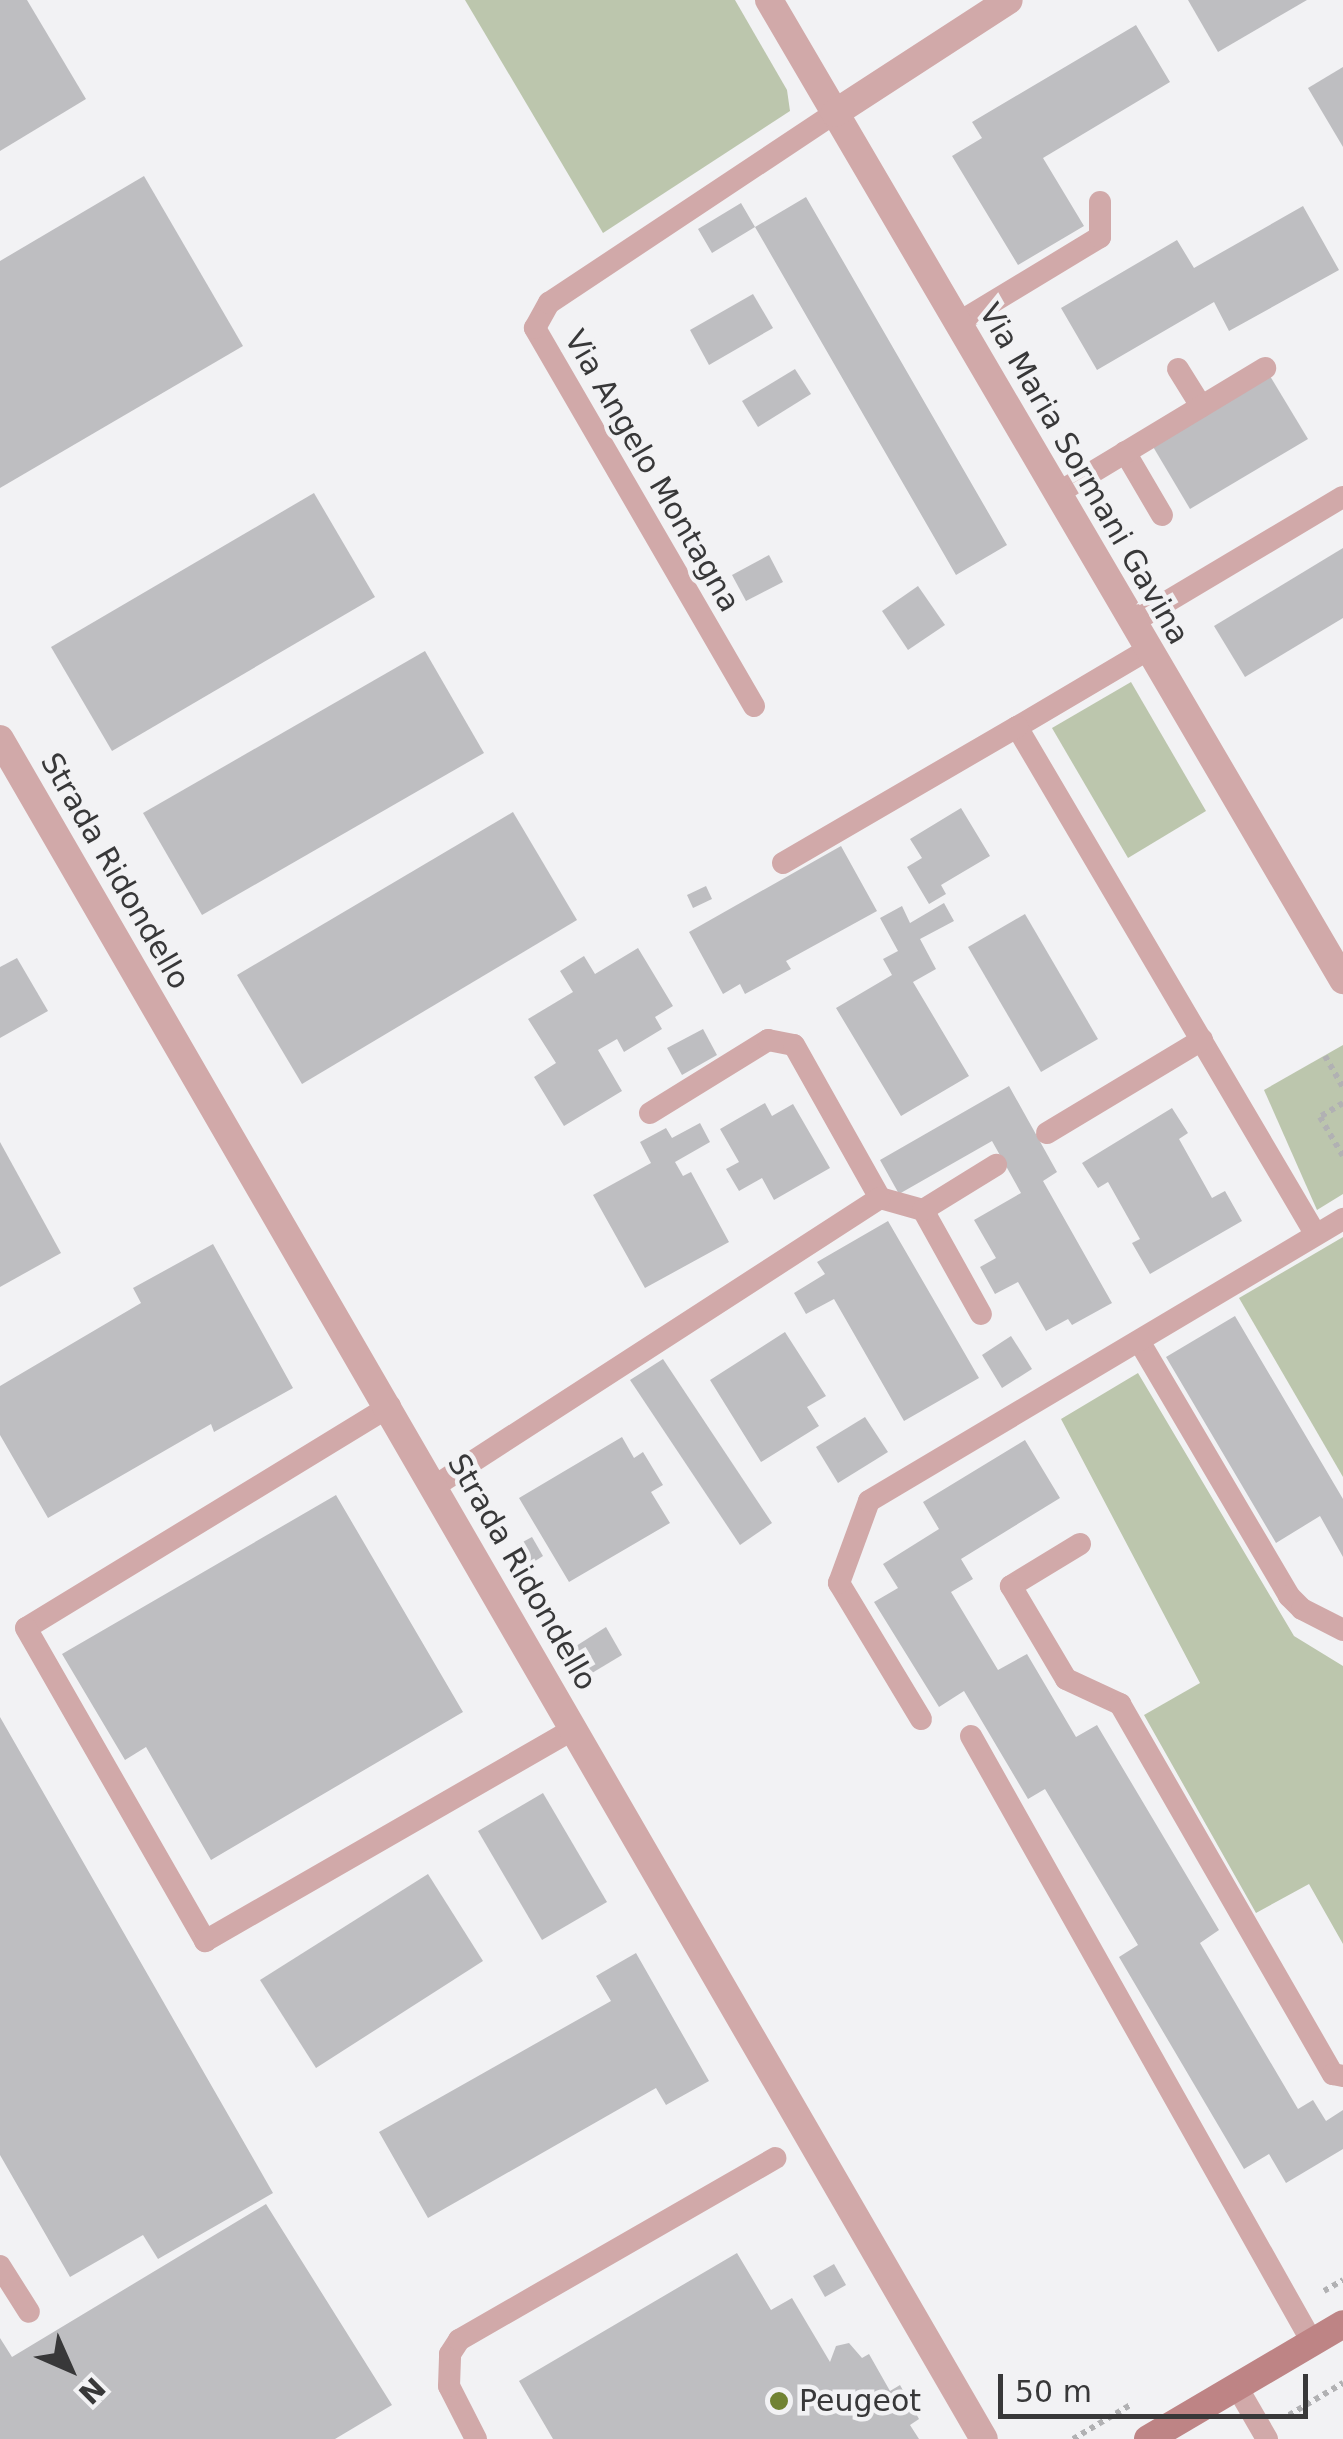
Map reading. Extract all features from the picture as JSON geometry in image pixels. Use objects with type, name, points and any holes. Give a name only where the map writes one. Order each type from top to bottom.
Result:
[{"type":"main road","points":[[1148,2439],[1343,2324]]},
{"type":"street","name":"Via Maria Sormani Gavina","points":[[769,0],[1343,980]]},
{"type":"street","points":[[835,113],[1009,0]]},
{"type":"street","name":"Strada Ridondello","points":[[0,740],[390,1406],[984,2439]]},
{"type":"lane","name":"Via Angelo Montagna","points":[[754,706],[535,328],[549,303],[835,113]]},
{"type":"lane","points":[[958,323],[1100,237],[1100,202]]},
{"type":"lane","points":[[1058,493],[1265,368]]},
{"type":"lane","points":[[1178,369],[1201,406]]},
{"type":"lane","points":[[1125,452],[1162,515]]},
{"type":"lane","points":[[1133,622],[1343,497]]},
{"type":"lane","points":[[782,863],[1150,650]]},
{"type":"lane","points":[[1017,726],[1316,1235]]},
{"type":"lane","points":[[650,1113],[768,1040],[794,1044],[880,1198],[922,1210],[981,1314]]},
{"type":"lane","points":[[1047,1133],[1202,1040]]},
{"type":"lane","points":[[922,1210],[996,1165]]},
{"type":"lane","points":[[436,1486],[880,1198]]},
{"type":"lane","points":[[921,1719],[839,1583],[869,1502],[1343,1219]]},
{"type":"lane","points":[[1138,1341],[1289,1596],[1302,1610],[1343,1630]]},
{"type":"lane","points":[[390,1406],[26,1628],[204,1941],[574,1728]]},
{"type":"lane","points":[[1080,1544],[1011,1586],[1066,1679],[1120,1704],[1333,2074],[1343,2076]]},
{"type":"lane","points":[[970,1736],[1312,2342]]},
{"type":"lane","points":[[476,2439],[449,2386],[450,2354],[459,2340],[776,2158]]},
{"type":"lane","points":[[0,2266],[29,2312]]},
{"type":"lane","points":[[1237,2387],[1264,2435]]},
{"type":"path","points":[[1324,1056],[1343,1087]]},
{"type":"path","points":[[1342,1152],[1320,1117],[1343,1103]]},
{"type":"path","points":[[1264,2435],[1343,2384]]},
{"type":"green space","points":[[465,0],[735,0],[787,90],[790,111],[603,233]]},
{"type":"green space","points":[[1131,682],[1206,811],[1128,858],[1052,728]]},
{"type":"green space","points":[[1343,1045],[1343,1194],[1317,1210],[1264,1090]]},
{"type":"green space","points":[[1343,1237],[1343,1477],[1239,1298]]},
{"type":"green space","points":[[1138,1373],[1294,1636],[1343,1666],[1343,1944],[1309,1884],[1256,1913],[1144,1715],[1200,1683],[1061,1419]]},
{"type":"building","points":[[0,0],[27,0],[86,99],[0,151]]},
{"type":"building","points":[[1188,0],[1307,0],[1218,52]]},
{"type":"building","points":[[1136,25],[1170,82],[1043,158],[1084,226],[1018,265],[952,156],[982,138],[972,122]]},
{"type":"building","points":[[1343,67],[1343,147],[1308,88]]},
{"type":"building","points":[[144,176],[243,346],[0,488],[0,261]]},
{"type":"building","points":[[806,197],[1007,545],[956,575],[755,227]]},
{"type":"building","points":[[741,203],[755,227],[712,253],[698,229]]},
{"type":"building","points":[[1303,206],[1339,270],[1229,331],[1214,302],[1097,370],[1061,308],[1177,240],[1194,268]]},
{"type":"building","points":[[753,294],[773,328],[709,365],[690,330]]},
{"type":"building","points":[[795,369],[811,394],[758,427],[742,401]]},
{"type":"building","points":[[1270,376],[1308,439],[1190,509],[1152,445]]},
{"type":"building","points":[[314,493],[375,597],[112,751],[51,647]]},
{"type":"building","points":[[1343,548],[1343,618],[1245,677],[1214,626]]},
{"type":"building","points":[[769,555],[783,582],[746,601],[732,575]]},
{"type":"building","points":[[918,586],[945,625],[908,650],[882,611]]},
{"type":"building","points":[[425,651],[484,753],[202,915],[143,813]]},
{"type":"building","points":[[961,808],[990,856],[941,885],[946,894],[929,904],[907,867],[922,858],[910,839]]},
{"type":"building","points":[[513,812],[577,920],[302,1084],[237,975]]},
{"type":"building","points":[[841,846],[877,911],[786,961],[791,969],[745,994],[740,984],[723,994],[689,932]]},
{"type":"building","points":[[706,886],[712,899],[693,908],[687,895]]},
{"type":"building","points":[[944,903],[954,921],[920,939],[936,969],[913,982],[969,1076],[901,1116],[836,1008],[892,975],[883,959],[898,951],[880,918],[902,906],[910,923]]},
{"type":"building","points":[[1025,914],[1098,1039],[1041,1072],[968,947]]},
{"type":"building","points":[[638,948],[673,1006],[655,1017],[662,1029],[624,1052],[617,1039],[598,1050],[622,1091],[564,1126],[534,1077],[556,1063],[528,1019],[573,992],[560,971],[584,956],[595,974]]},
{"type":"building","points":[[17,958],[48,1011],[0,1038],[0,967]]},
{"type":"building","points":[[703,1029],[717,1055],[682,1075],[667,1048]]},
{"type":"building","points":[[1009,1086],[1057,1172],[1043,1181],[1112,1303],[1072,1325],[1068,1319],[1046,1331],[1018,1282],[995,1294],[980,1267],[996,1258],[974,1220],[1021,1193],[992,1141],[899,1194],[880,1160]]},
{"type":"building","points":[[765,1103],[772,1116],[793,1104],[830,1168],[774,1200],[762,1178],[739,1191],[726,1169],[739,1162],[720,1129]]},
{"type":"building","points":[[1172,1108],[1188,1133],[1179,1139],[1212,1198],[1225,1191],[1242,1221],[1150,1274],[1132,1243],[1140,1239],[1108,1182],[1098,1188],[1082,1163]]},
{"type":"building","points":[[700,1123],[710,1142],[675,1162],[683,1176],[691,1172],[729,1242],[645,1288],[593,1195],[651,1163],[640,1142],[666,1128],[672,1138]]},
{"type":"building","points":[[0,1142],[61,1253],[0,1287]]},
{"type":"building","points":[[888,1221],[979,1378],[904,1421],[834,1299],[806,1314],[794,1293],[825,1274],[817,1262]]},
{"type":"building","points":[[213,1244],[293,1388],[214,1432],[211,1424],[48,1518],[0,1435],[0,1386],[141,1303],[133,1288]]},
{"type":"building","points":[[1235,1316],[1343,1499],[1343,1557],[1320,1516],[1276,1543],[1166,1357]]},
{"type":"building","points":[[785,1332],[826,1396],[807,1407],[819,1426],[761,1462],[710,1380]]},
{"type":"building","points":[[1011,1336],[1032,1369],[1002,1388],[982,1355]]},
{"type":"building","points":[[663,1359],[772,1523],[740,1545],[630,1380]]},
{"type":"building","points":[[865,1417],[888,1452],[838,1483],[816,1447]]},
{"type":"building","points":[[622,1437],[634,1458],[643,1452],[663,1485],[651,1492],[670,1523],[569,1582],[519,1498]]},
{"type":"building","points":[[1025,1440],[1060,1498],[961,1559],[973,1579],[951,1592],[998,1670],[1027,1654],[1076,1737],[1097,1725],[1219,1930],[1200,1943],[1298,2109],[1313,2100],[1326,2121],[1343,2110],[1343,2149],[1286,2183],[1269,2154],[1244,2169],[1119,1957],[1138,1945],[1045,1789],[1028,1799],[964,1691],[939,1707],[874,1602],[898,1588],[883,1564],[939,1529],[923,1502]]},
{"type":"building","points":[[336,1495],[463,1712],[211,1860],[146,1747],[125,1760],[62,1654]]},
{"type":"building","points":[[532,1537],[543,1556],[529,1565],[517,1545]]},
{"type":"building","points":[[606,1627],[622,1655],[592,1673],[576,1646]]},
{"type":"building","points":[[0,1717],[273,2193],[158,2259],[143,2235],[70,2277],[0,2155]]},
{"type":"building","points":[[543,1793],[607,1902],[542,1940],[478,1831]]},
{"type":"building","points":[[428,1874],[483,1961],[316,2068],[260,1980]]},
{"type":"building","points":[[636,1953],[709,2081],[666,2105],[656,2088],[428,2218],[379,2132],[611,2001],[596,1976]]},
{"type":"building","points":[[266,2204],[392,2405],[335,2439],[0,2439],[0,2338],[12,2357]]},
{"type":"building","points":[[737,2253],[771,2310],[792,2298],[830,2362],[836,2346],[849,2343],[862,2358],[869,2354],[890,2391],[900,2385],[919,2419],[910,2425],[919,2439],[553,2439],[519,2381]]},
{"type":"building","points":[[834,2264],[846,2285],[825,2297],[813,2276]]},
{"type":"place","name":"Peugeot","points":[[779,2401]]}]
